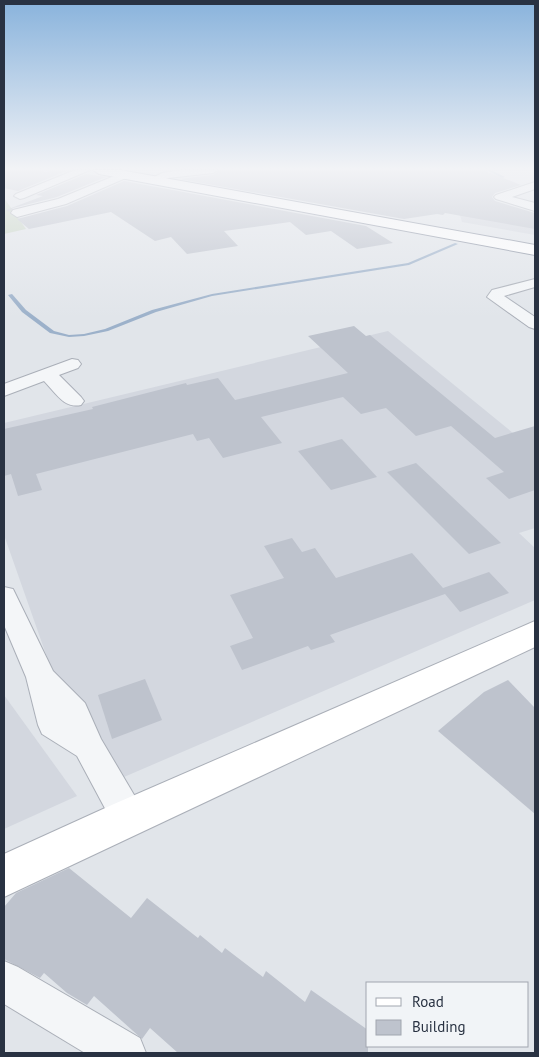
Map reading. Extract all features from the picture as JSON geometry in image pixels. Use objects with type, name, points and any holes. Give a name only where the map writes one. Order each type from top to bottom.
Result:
[{"type":"main road","points":[[389,219],[471,234],[535,242]]},
{"type":"main road","points":[[471,234],[535,250]]},
{"type":"main road","points":[[4,876],[535,633]]},
{"type":"street","points":[[535,283],[497,293],[495,297],[535,324]]},
{"type":"street","points":[[4,390],[72,364]]},
{"type":"street","points":[[48,374],[74,401]]},
{"type":"street","points":[[4,596],[41,677],[54,725],[88,746],[128,818]]},
{"type":"street","points":[[4,981],[124,1053]]},
{"type":"shaded area","points":[[461,219],[535,219],[535,235],[462,222]]},
{"type":"shaded area","points":[[388,331],[535,451],[535,528],[519,533],[535,548],[535,600],[124,777],[61,697],[4,535],[4,423]]},
{"type":"shaded area","points":[[4,695],[77,796],[4,829]]},
{"type":"green space","points":[[4,219],[19,219],[26,229],[4,234]]},
{"type":"building","points":[[17,219],[76,219],[29,229]]},
{"type":"building","points":[[122,219],[330,219],[366,226],[393,243],[357,249],[331,231],[306,235],[290,222],[224,231],[238,246],[187,254],[171,237],[155,241]]},
{"type":"building","points":[[481,219],[535,219],[535,229]]},
{"type":"building","points":[[354,326],[366,336],[370,335],[495,438],[535,426],[535,490],[509,499],[486,478],[504,472],[451,426],[416,436],[386,408],[361,414],[343,397],[261,417],[282,443],[223,458],[209,438],[197,441],[193,434],[36,474],[42,490],[18,496],[11,474],[4,476],[4,429],[93,409],[92,407],[186,383],[187,385],[218,378],[235,400],[348,373],[308,336]]},
{"type":"building","points":[[342,439],[377,477],[331,490],[298,451]]},
{"type":"building","points":[[416,463],[501,543],[469,554],[387,472]]},
{"type":"building","points":[[292,538],[302,552],[315,548],[336,578],[412,553],[443,588],[489,572],[509,593],[460,612],[445,594],[330,635],[335,642],[311,650],[308,646],[242,670],[230,646],[253,638],[230,595],[284,578],[264,546]]},
{"type":"building","points":[[145,679],[162,720],[112,739],[98,695]]},
{"type":"building","points":[[508,680],[535,708],[535,814],[438,731],[484,692]]},
{"type":"building","points":[[69,868],[131,918],[147,898],[198,938],[200,935],[222,953],[225,948],[263,977],[266,971],[305,1002],[311,990],[366,1029],[366,1047],[368,1047],[368,1053],[178,1053],[150,1028],[142,1039],[94,996],[87,1005],[67,993],[44,973],[40,978],[4,959],[4,907],[16,893]]},
{"type":"waterway","points":[[10,295],[24,311],[52,332],[69,336],[84,335],[106,330],[154,311],[212,295],[409,264],[456,244]]}]
